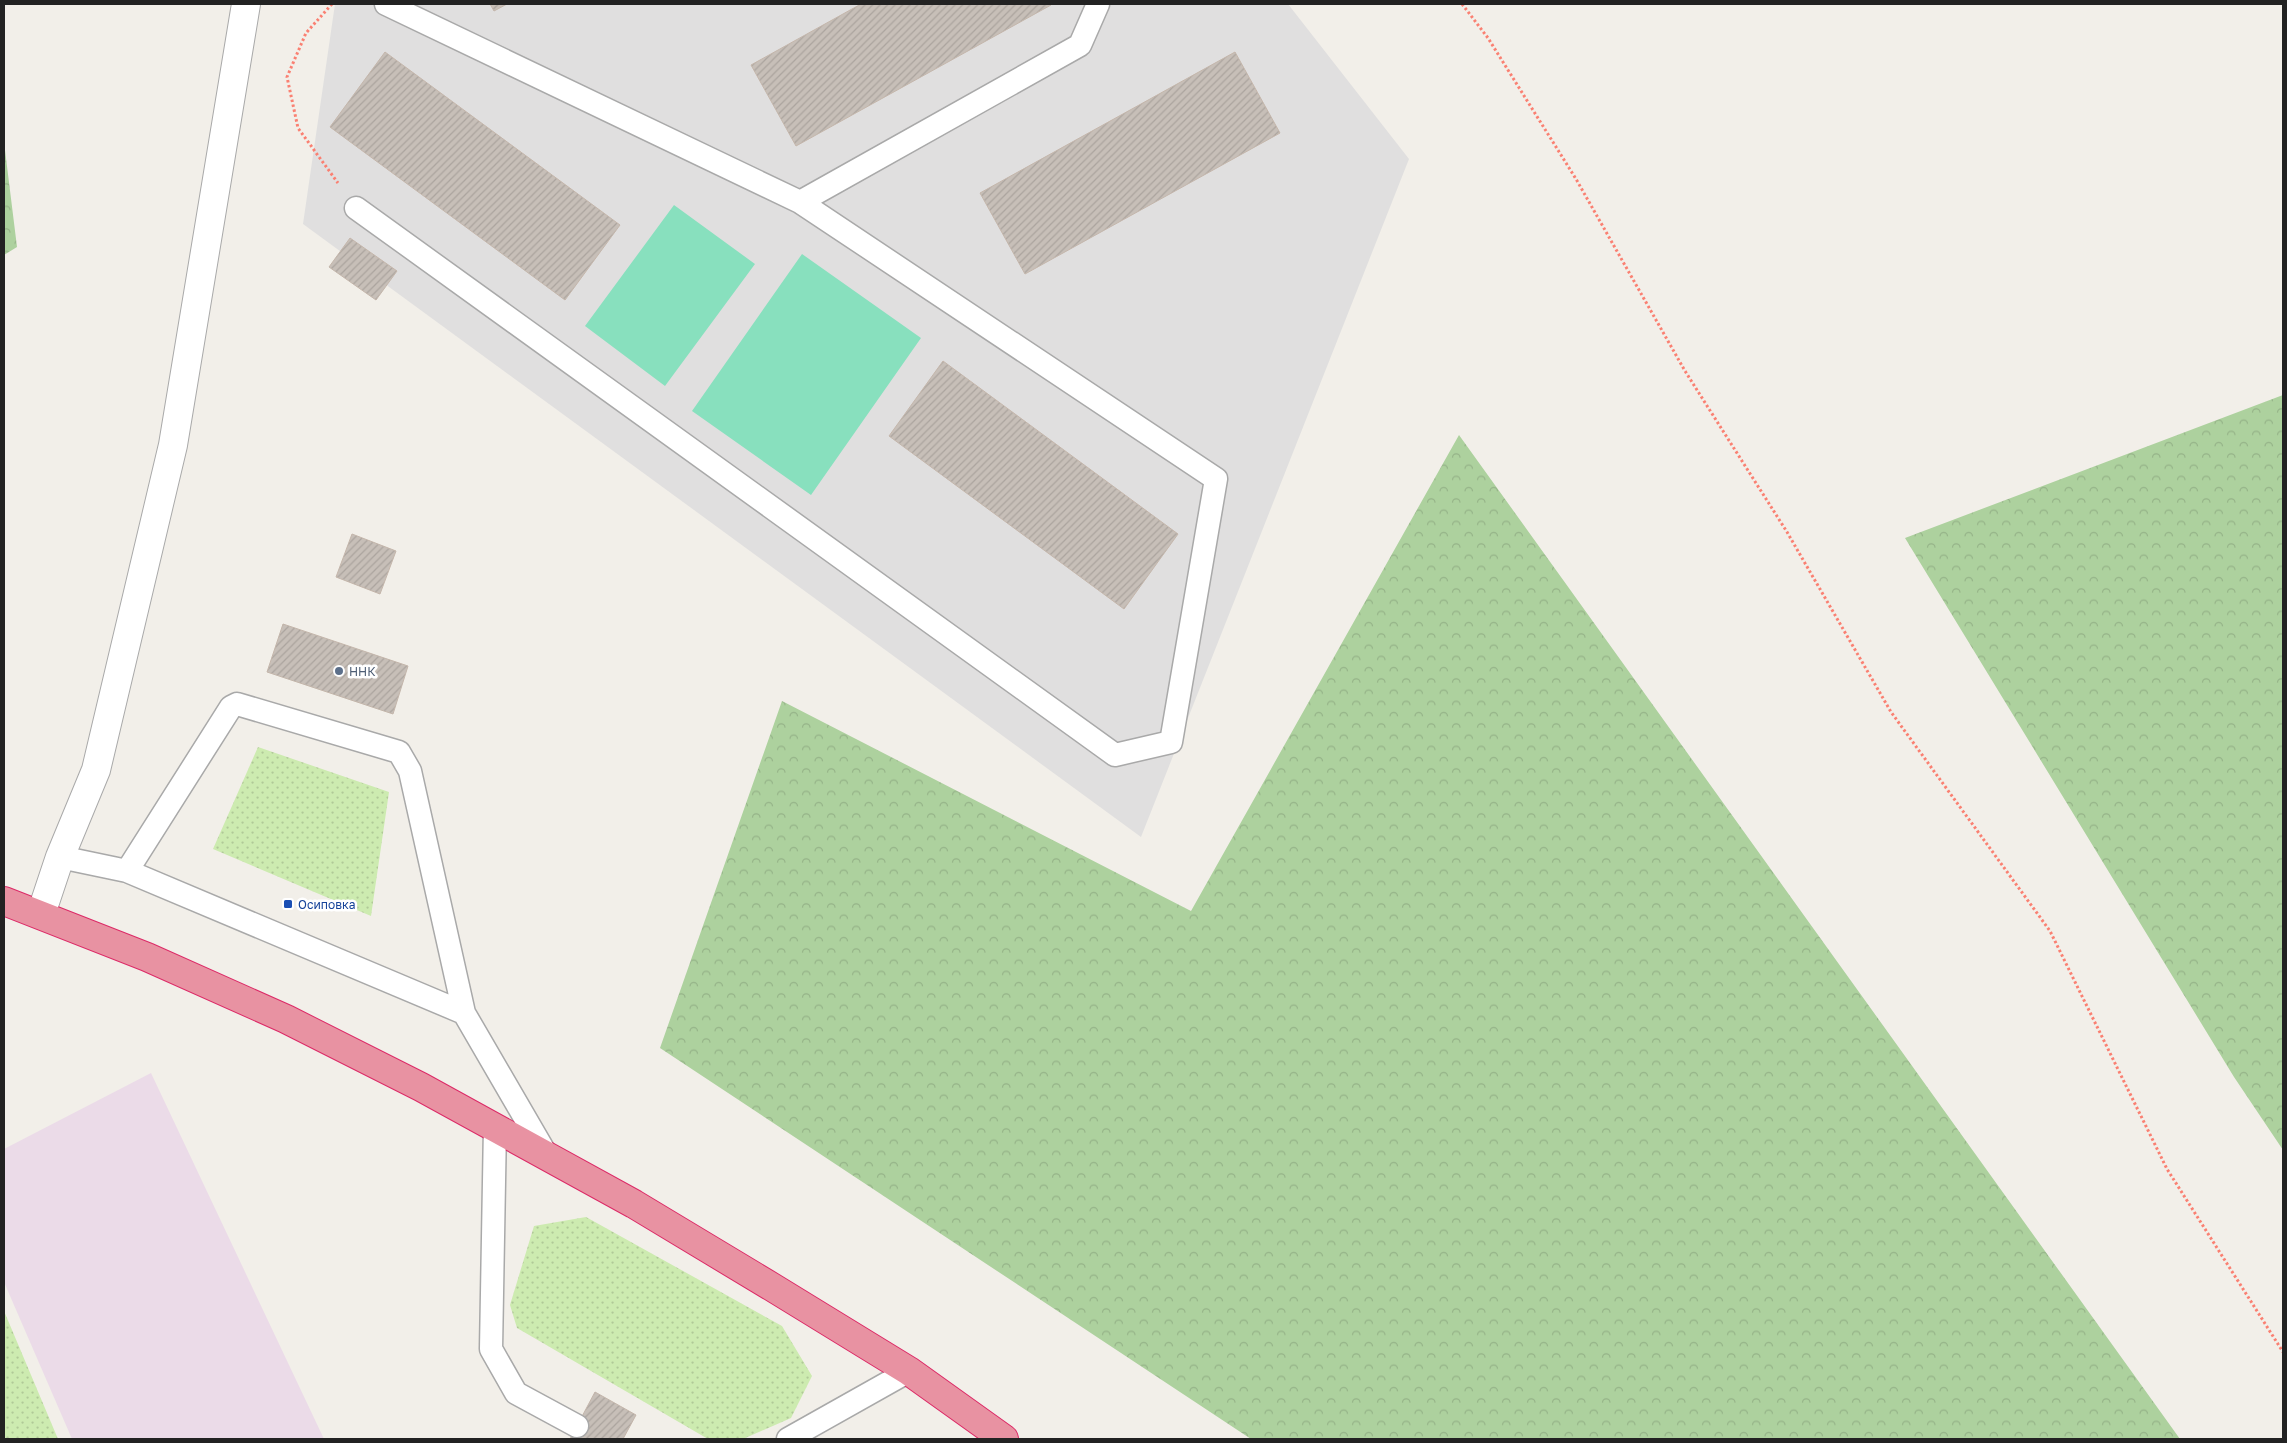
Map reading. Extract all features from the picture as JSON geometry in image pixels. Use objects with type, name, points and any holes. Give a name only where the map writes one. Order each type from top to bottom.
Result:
[{"type":"highway","points":[[4,901],[147,957],[286,1019],[495,1126],[634,1204],[909,1371],[1004,1439]]},
{"type":"street","points":[[41,914],[60,857],[96,770],[173,446],[246,4]]},
{"type":"lane","points":[[356,208],[1115,755],[1171,742],[1216,479],[800,202],[386,4]]},
{"type":"lane","points":[[800,202],[1080,45],[1098,4]]},
{"type":"lane","points":[[127,871],[231,707],[237,704],[399,752],[410,771],[464,1013],[546,1154]]},
{"type":"lane","points":[[60,857],[127,871],[464,1013]]},
{"type":"lane","points":[[495,1126],[491,1348],[516,1392],[577,1426]]},
{"type":"lane","points":[[788,1439],[909,1371]]},
{"type":"path","points":[[332,4],[306,33],[287,77],[298,128],[356,208]]},
{"type":"path","points":[[1462,4],[1488,38],[1576,179],[1685,371],[1786,532],[1891,712],[2050,931],[2166,1169],[2283,1352]]},
{"type":"shaded area","points":[[335,4],[1288,4],[1409,159],[1141,837],[303,224]]},
{"type":"shaded area","points":[[151,1073],[324,1439],[72,1439],[4,1282],[4,1149]]},
{"type":"green space","points":[[4,142],[17,247],[4,255]]},
{"type":"green space","points":[[674,205],[755,264],[665,386],[585,326]]},
{"type":"green space","points":[[802,254],[921,338],[811,495],[692,411]]},
{"type":"green space","points":[[2283,395],[2283,1150],[2234,1077],[1905,538]]},
{"type":"green space","points":[[1459,435],[2180,1439],[1251,1439],[660,1048],[782,701],[1191,911]]},
{"type":"green space","points":[[258,747],[389,792],[371,916],[213,849]]},
{"type":"green space","points":[[586,1217],[782,1326],[812,1376],[791,1418],[743,1439],[708,1439],[517,1328],[510,1305],[534,1226]]},
{"type":"green space","points":[[4,1311],[58,1439],[4,1439]]},
{"type":"building","points":[[490,4],[507,4],[494,11]]},
{"type":"building","points":[[861,4],[1051,5],[796,146],[751,65]]},
{"type":"building","points":[[385,52],[620,225],[565,300],[330,127]]},
{"type":"building","points":[[1235,52],[1280,133],[1025,274],[980,193]]},
{"type":"building","points":[[350,238],[397,271],[376,300],[329,267]]},
{"type":"building","points":[[943,361],[1178,534],[1124,609],[889,436]]},
{"type":"building","points":[[352,534],[396,551],[380,594],[336,577]]},
{"type":"building","points":[[283,624],[408,666],[393,714],[267,672]]},
{"type":"building","points":[[595,1392],[636,1415],[623,1439],[570,1439]]},
{"type":"place","name":"ННК","points":[[339,671]]},
{"type":"place","name":"Осиповка","points":[[288,904]]}]
